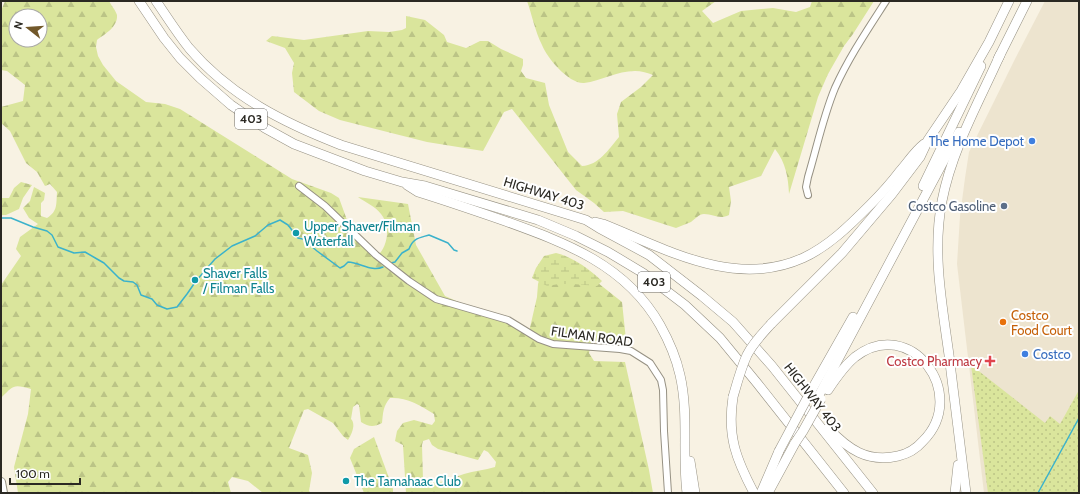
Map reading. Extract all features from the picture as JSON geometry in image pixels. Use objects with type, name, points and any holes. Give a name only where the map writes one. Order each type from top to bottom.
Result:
[{"type":"highway","name":"403","points":[[139,1],[164,38],[180,58],[200,78],[231,105],[265,128],[294,144],[365,171],[402,182],[424,186],[538,220],[576,236],[608,252],[643,273],[685,305],[720,338],[844,493]]},
{"type":"highway","name":"HIGHWAY 403","points":[[156,1],[172,26],[210,69],[241,96],[276,117],[308,133],[341,145],[586,220],[649,256],[702,296],[733,322],[772,366],[873,493]]},
{"type":"highway","points":[[754,493],[740,466],[731,436],[730,415],[733,397],[748,354],[755,342],[771,324],[842,253],[892,194],[920,156],[928,140],[958,96],[989,42],[1009,1]]},
{"type":"highway","points":[[768,488],[779,451],[817,396],[1000,55],[1027,1]]},
{"type":"highway","points":[[761,493],[768,488],[803,431],[817,396],[860,305],[921,190],[984,61],[989,42]]},
{"type":"highway","points":[[966,493],[939,279],[939,223],[942,202],[952,163],[1000,55]]},
{"type":"highway","points":[[586,220],[602,224],[683,257],[716,266],[744,270],[774,266],[803,258],[840,234],[872,204],[899,173],[916,150],[928,140]]},
{"type":"highway","points":[[402,182],[418,192],[544,235],[584,254],[621,277],[635,290],[651,309],[674,351],[680,376],[685,411],[685,481],[687,493]]},
{"type":"highway","points":[[806,409],[817,417],[841,442],[852,450],[869,457],[888,458],[903,455],[918,446],[929,436],[936,421],[940,404],[940,391],[935,377],[922,359],[914,352],[901,347],[889,345],[873,348],[856,356],[817,396]]},
{"type":"highway","points":[[685,428],[695,493]]},
{"type":"highway","points":[[955,493],[958,475],[958,429]]},
{"type":"main road","points":[[1,482],[3,493]]},
{"type":"street","points":[[808,195],[806,187],[808,176],[835,88],[849,59],[886,1]]},
{"type":"street","name":"FILMAN ROAD","points":[[299,186],[325,206],[376,255],[409,281],[436,299],[508,320],[539,339],[553,344],[620,348],[631,351],[650,363],[661,380],[663,390],[668,493]]},
{"type":"shaded area","points":[[1045,1],[1079,1],[1079,493],[984,493],[957,264],[960,216],[969,152]]},
{"type":"green space","points":[[5,1],[109,1],[117,15],[117,19],[113,27],[97,40],[96,47],[98,56],[103,65],[116,81],[146,102],[165,104],[180,109],[292,179],[331,193],[339,198],[351,231],[376,257],[383,248],[387,237],[386,225],[379,211],[358,197],[408,204],[416,245],[445,296],[481,312],[509,319],[529,332],[542,270],[593,279],[622,302],[626,340],[592,341],[589,353],[594,361],[625,362],[653,493],[406,493],[403,445],[395,441],[397,431],[403,423],[414,420],[432,425],[435,421],[434,414],[407,400],[390,398],[383,413],[382,423],[372,426],[361,422],[359,405],[357,404],[353,407],[351,419],[353,429],[348,440],[333,423],[308,409],[304,410],[289,448],[308,455],[312,473],[309,491],[311,493],[263,493],[248,481],[232,477],[228,482],[231,493],[18,493],[14,467],[28,414],[31,389],[17,386],[11,388],[1,398],[1,285],[21,256],[16,249],[20,237],[38,224],[29,218],[23,208],[30,201],[34,187],[45,193],[44,200],[41,203],[41,216],[47,218],[55,210],[57,192],[50,184],[45,186],[37,172],[26,163],[10,131],[1,123],[1,107],[23,101],[25,85],[7,71],[1,70],[1,11]],"holes":[[[429,439],[432,445],[438,449],[478,460],[484,450],[488,452],[496,462],[495,467],[468,473],[449,480],[433,483],[428,482],[423,480],[422,445],[423,441]]]},
{"type":"green space","points":[[527,1],[716,1],[702,11],[713,23],[741,11],[773,8],[796,12],[810,7],[812,1],[874,1],[844,46],[828,74],[818,97],[789,194],[786,170],[779,154],[775,149],[761,176],[729,187],[731,201],[729,215],[719,217],[702,214],[691,222],[676,228],[623,211],[604,212],[576,190],[512,109],[504,112],[483,151],[427,142],[340,120],[319,111],[294,92],[292,73],[294,63],[285,48],[266,41],[272,36],[304,40],[368,31],[389,32],[402,30],[406,28],[406,16],[425,20],[444,35],[447,42],[466,48],[480,41],[488,41],[523,59],[521,71],[526,78],[545,83],[549,105],[568,152],[582,166],[588,165],[603,156],[619,137],[617,114],[621,102],[641,87],[653,75],[644,72],[628,71],[584,83],[578,82],[565,75],[549,57],[545,50],[537,34]]},
{"type":"green space","points":[[21,182],[32,185],[23,198],[19,209],[6,215],[1,215],[1,198],[9,198],[14,188]]},
{"type":"green space","points":[[556,253],[569,257],[592,272],[602,281],[597,286],[559,284],[547,286],[532,278],[536,268],[544,256]]},
{"type":"green space","points":[[971,365],[1045,423],[1050,416],[1060,424],[1079,390],[1079,493],[988,493]]},
{"type":"green space","points":[[374,437],[393,489],[393,493],[364,493],[350,458],[354,449]]},
{"type":"waterway","points":[[1,218],[11,218],[47,231],[52,235],[58,247],[74,253],[85,252],[104,263],[119,278],[124,281],[133,282],[137,285],[141,295],[152,299],[157,305],[167,309],[177,307],[196,281],[215,259],[232,246],[255,236],[268,225],[280,220],[288,225],[298,238],[303,239],[340,268],[348,262],[371,268],[383,267]]},
{"type":"waterway","points":[[391,263],[395,262],[402,253],[409,249],[414,241],[429,235],[448,243],[454,250],[457,251]]},
{"type":"waterway","points":[[1038,493],[1079,418]]},
{"type":"place","name":"The Home Depot","points":[[1032,141]]},
{"type":"place","name":"Costco Gasoline","points":[[1004,206]]},
{"type":"place","name":"Upper Shaver/Filman Waterfall","points":[[296,233]]},
{"type":"place","name":"Shaver Falls / Filman Falls","points":[[195,280]]},
{"type":"place","name":"Costco Food Court","points":[[1003,322]]},
{"type":"place","name":"Costco","points":[[1025,354]]},
{"type":"place","name":"Costco Pharmacy","points":[[990,361]]},
{"type":"place","name":"The Tamahaac Club","points":[[346,481]]}]
